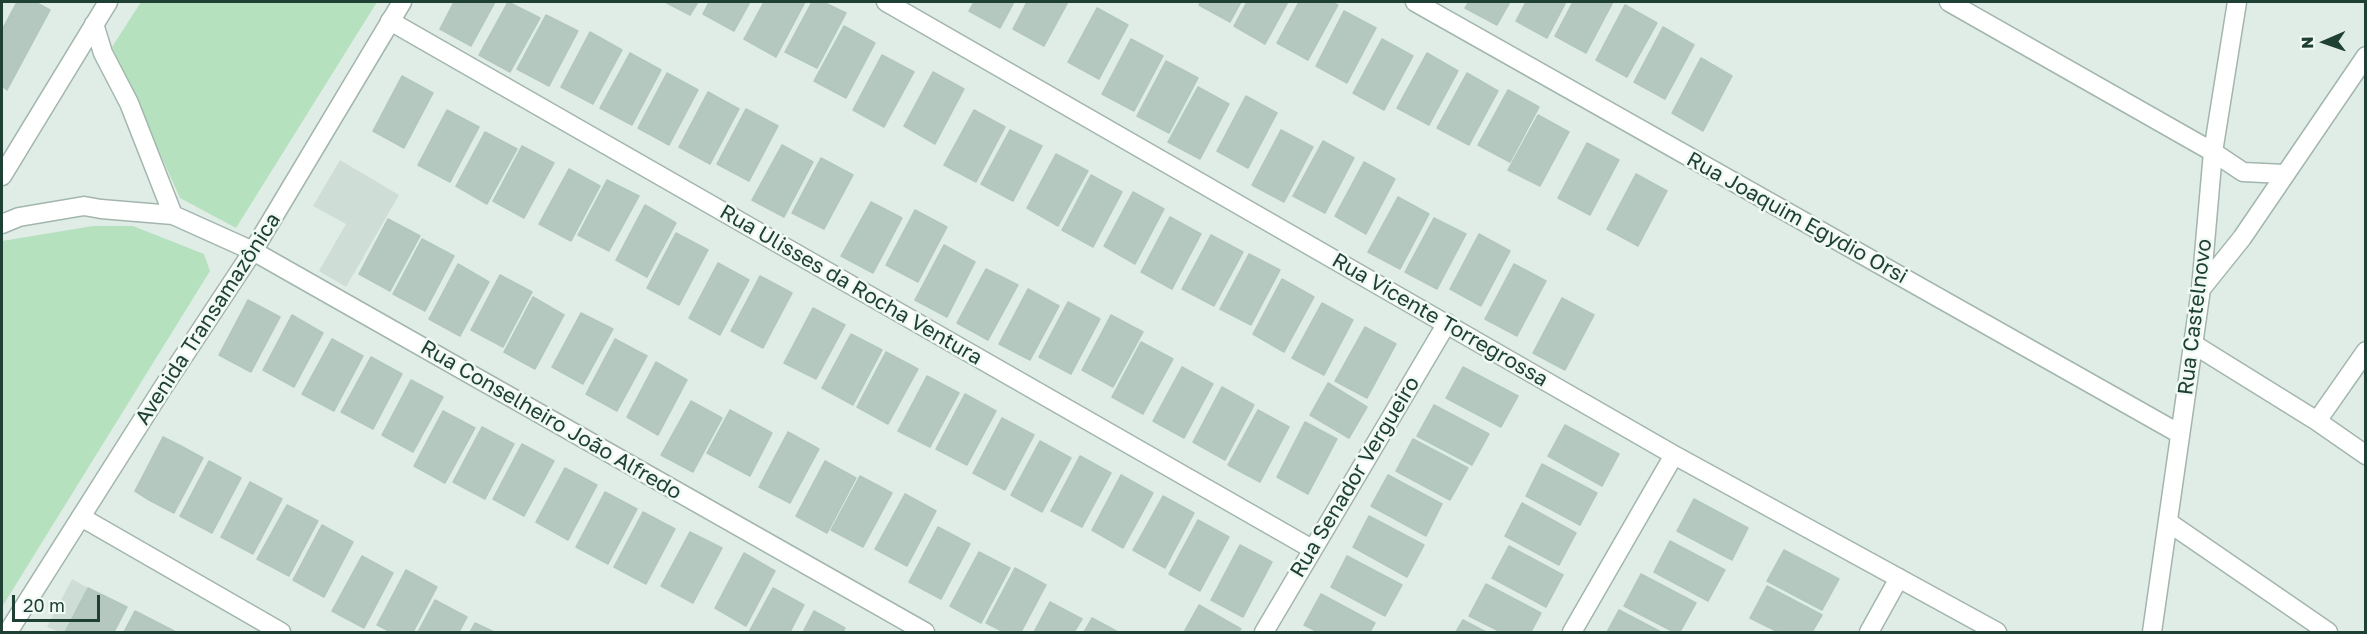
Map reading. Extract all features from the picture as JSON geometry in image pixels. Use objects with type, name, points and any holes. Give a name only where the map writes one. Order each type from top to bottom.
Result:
[{"type":"street","points":[[2,176],[108,2]]},
{"type":"street","name":"Avenida Transamazônica","points":[[8,633],[253,251],[402,2]]},
{"type":"street","name":"Rua Vicente Torregrossa","points":[[886,2],[1674,455],[1997,633]]},
{"type":"street","name":"Rua Joaquim Egydio Orsi","points":[[1414,2],[2180,434]]},
{"type":"street","points":[[1949,2],[2243,172],[2284,174]]},
{"type":"street","name":"Rua Castelnovo","points":[[2152,633],[2201,289],[2212,152],[2237,2]]},
{"type":"street","name":"Rua Ulisses da Rocha Ventura","points":[[390,21],[1312,549]]},
{"type":"street","points":[[94,24],[103,53],[129,103],[173,215]]},
{"type":"street","points":[[2201,289],[2242,238],[2366,56]]},
{"type":"street","name":"Rua Conselheiro João Alfredo","points":[[2,224],[19,217],[84,206],[173,215],[253,251],[925,633]]},
{"type":"street","name":"Rua Senador Vergueiro","points":[[1264,633],[1447,323]]},
{"type":"street","points":[[2193,344],[2317,421],[2366,455]]},
{"type":"street","points":[[2317,421],[2366,351]]},
{"type":"street","points":[[1572,633],[1674,455]]},
{"type":"street","points":[[81,517],[281,633]]},
{"type":"street","points":[[2168,522],[2328,633]]},
{"type":"street","points":[[1869,633],[1899,578]]},
{"type":"shaded area","points":[[340,160],[399,195],[346,287],[319,271],[346,224],[313,206]]},
{"type":"shaded area","points":[[72,579],[88,588],[65,632],[59,632],[47,627]]},
{"type":"green space","points":[[141,2],[377,2],[236,228],[180,198],[112,47]]},
{"type":"green space","points":[[93,226],[133,226],[204,254],[210,271],[2,607],[2,241]]},
{"type":"building","points":[[17,2],[35,2],[50,10],[7,90],[2,86],[2,30]]},
{"type":"building","points":[[454,2],[495,2],[471,46],[440,29]]},
{"type":"building","points":[[508,2],[540,18],[510,72],[479,55]]},
{"type":"building","points":[[665,2],[698,2],[690,15]]},
{"type":"building","points":[[709,2],[750,2],[734,31],[703,14]]},
{"type":"building","points":[[764,2],[805,2],[776,57],[744,39]]},
{"type":"building","points":[[812,2],[823,2],[846,13],[817,68],[785,52]]},
{"type":"building","points":[[974,2],[1014,2],[1000,28],[969,11]]},
{"type":"building","points":[[1027,2],[1068,2],[1044,46],[1013,29]]},
{"type":"building","points":[[1201,2],[1241,2],[1230,22],[1199,5]]},
{"type":"building","points":[[1247,2],[1288,2],[1265,44],[1234,26]]},
{"type":"building","points":[[1299,2],[1331,2],[1338,5],[1308,60],[1277,43]]},
{"type":"building","points":[[1469,2],[1510,2],[1497,25],[1465,8]]},
{"type":"building","points":[[1526,2],[1566,2],[1547,38],[1516,21]]},
{"type":"building","points":[[1573,2],[1613,2],[1586,53],[1555,36]]},
{"type":"building","points":[[1625,5],[1657,23],[1627,77],[1596,60]]},
{"type":"building","points":[[1097,8],[1128,25],[1099,79],[1068,62]]},
{"type":"building","points":[[1344,11],[1376,28],[1347,83],[1316,66]]},
{"type":"building","points":[[546,15],[578,31],[549,86],[517,69]]},
{"type":"building","points":[[844,26],[875,43],[846,98],[814,81]]},
{"type":"building","points":[[1663,27],[1694,45],[1665,99],[1634,82]]},
{"type":"building","points":[[590,32],[622,50],[593,104],[561,87]]},
{"type":"building","points":[[1131,39],[1163,56],[1134,111],[1102,94]]},
{"type":"building","points":[[1382,39],[1413,56],[1384,110],[1353,93]]},
{"type":"building","points":[[630,53],[661,70],[632,125],[600,108]]},
{"type":"building","points":[[1427,53],[1458,71],[1429,125],[1397,108]]},
{"type":"building","points":[[882,55],[914,72],[884,127],[853,110]]},
{"type":"building","points":[[1701,58],[1732,76],[1703,131],[1672,113]]},
{"type":"building","points":[[1166,61],[1198,78],[1169,133],[1137,116]]},
{"type":"building","points":[[933,72],[964,89],[935,144],[904,126]]},
{"type":"building","points":[[667,73],[698,90],[669,145],[638,128]]},
{"type":"building","points":[[1467,73],[1498,91],[1469,145],[1437,128]]},
{"type":"building","points":[[402,76],[433,93],[404,148],[373,131]]},
{"type":"building","points":[[1198,87],[1229,104],[1200,159],[1168,142]]},
{"type":"building","points":[[1508,90],[1539,107],[1510,162],[1478,145]]},
{"type":"building","points":[[708,92],[739,109],[710,164],[679,147]]},
{"type":"building","points":[[1246,96],[1277,113],[1248,168],[1217,151]]},
{"type":"building","points":[[746,109],[778,126],[749,181],[717,164]]},
{"type":"building","points":[[447,110],[479,127],[450,182],[418,165]]},
{"type":"building","points":[[974,110],[1005,127],[976,182],[944,165]]},
{"type":"building","points":[[1538,115],[1569,132],[1540,186],[1508,170]]},
{"type":"building","points":[[1010,130],[1042,146],[1013,201],[981,184]]},
{"type":"building","points":[[1281,130],[1313,147],[1284,202],[1252,185]]},
{"type":"building","points":[[485,132],[517,149],[487,204],[456,186]]},
{"type":"building","points":[[1323,141],[1354,158],[1325,213],[1293,196]]},
{"type":"building","points":[[1587,143],[1619,160],[1590,215],[1558,198]]},
{"type":"building","points":[[782,145],[813,162],[784,217],[752,200]]},
{"type":"building","points":[[522,146],[554,163],[524,218],[493,201]]},
{"type":"building","points":[[1056,154],[1088,171],[1058,226],[1027,208]]},
{"type":"building","points":[[821,158],[853,175],[824,229],[792,213]]},
{"type":"building","points":[[1364,162],[1395,179],[1366,234],[1335,216]]},
{"type":"building","points":[[569,169],[600,186],[571,241],[539,224]]},
{"type":"building","points":[[1636,174],[1667,191],[1638,246],[1607,229]]},
{"type":"building","points":[[1091,175],[1122,192],[1093,247],[1062,230]]},
{"type":"building","points":[[607,180],[639,196],[609,251],[578,235]]},
{"type":"building","points":[[1133,192],[1164,209],[1135,264],[1104,246]]},
{"type":"building","points":[[1398,197],[1429,214],[1400,269],[1368,252]]},
{"type":"building","points":[[871,202],[902,218],[873,273],[841,256]]},
{"type":"building","points":[[645,205],[676,223],[647,277],[616,260]]},
{"type":"building","points":[[915,210],[947,227],[918,282],[886,265]]},
{"type":"building","points":[[1170,217],[1201,234],[1172,289],[1141,272]]},
{"type":"building","points":[[1434,218],[1466,234],[1437,289],[1405,272]]},
{"type":"building","points":[[388,219],[420,236],[390,291],[359,274]]},
{"type":"building","points":[[676,233],[708,250],[679,305],[647,288]]},
{"type":"building","points":[[1479,234],[1510,251],[1481,306],[1450,289]]},
{"type":"building","points":[[1211,235],[1243,252],[1214,306],[1182,289]]},
{"type":"building","points":[[422,239],[454,256],[425,311],[393,294]]},
{"type":"building","points":[[944,245],[975,262],[947,317],[915,300]]},
{"type":"building","points":[[1249,254],[1280,270],[1251,325],[1220,309]]},
{"type":"building","points":[[718,263],[749,280],[720,335],[689,318]]},
{"type":"building","points":[[458,264],[489,282],[460,336],[429,319]]},
{"type":"building","points":[[1514,264],[1546,281],[1517,336],[1485,319]]},
{"type":"building","points":[[986,269],[1018,285],[988,340],[957,323]]},
{"type":"building","points":[[500,275],[532,292],[503,347],[471,330]]},
{"type":"building","points":[[760,276],[792,293],[763,348],[731,331]]},
{"type":"building","points":[[1282,279],[1314,297],[1284,352],[1253,334]]},
{"type":"building","points":[[1028,289],[1059,306],[1030,360],[999,344]]},
{"type":"building","points":[[533,297],[564,315],[535,369],[504,352]]},
{"type":"building","points":[[1562,298],[1594,315],[1565,370],[1533,353]]},
{"type":"building","points":[[248,300],[280,317],[251,372],[219,355]]},
{"type":"building","points":[[1068,302],[1100,319],[1071,374],[1039,357]]},
{"type":"building","points":[[1322,303],[1353,320],[1324,375],[1292,358]]},
{"type":"building","points":[[813,308],[845,325],[816,379],[784,363]]},
{"type":"building","points":[[581,313],[613,329],[583,384],[552,367]]},
{"type":"building","points":[[292,315],[323,333],[294,387],[263,370]]},
{"type":"building","points":[[1111,315],[1143,332],[1113,387],[1082,370]]},
{"type":"building","points":[[1365,327],[1396,344],[1367,398],[1335,381]]},
{"type":"building","points":[[851,334],[882,350],[853,405],[822,388]]},
{"type":"building","points":[[332,339],[363,356],[334,411],[302,394]]},
{"type":"building","points":[[615,339],[647,356],[617,411],[586,394]]},
{"type":"building","points":[[1141,342],[1173,359],[1143,414],[1112,397]]},
{"type":"building","points":[[886,352],[918,369],[888,424],[857,407]]},
{"type":"building","points":[[371,357],[402,374],[373,429],[341,412]]},
{"type":"building","points":[[656,362],[687,380],[658,435],[627,417]]},
{"type":"building","points":[[1182,367],[1213,384],[1184,438],[1153,421]]},
{"type":"building","points":[[1463,367],[1518,396],[1501,427],[1446,398]]},
{"type":"building","points":[[927,376],[959,393],[930,447],[898,431]]},
{"type":"building","points":[[411,380],[443,397],[413,452],[382,435]]},
{"type":"building","points":[[1328,383],[1367,407],[1349,438],[1310,415]]},
{"type":"building","points":[[1222,387],[1254,405],[1225,460],[1193,442]]},
{"type":"building","points":[[965,394],[996,411],[967,465],[936,449]]},
{"type":"building","points":[[691,401],[722,418],[693,472],[661,455]]},
{"type":"building","points":[[1434,405],[1489,434],[1472,465],[1417,436]]},
{"type":"building","points":[[730,410],[772,433],[750,476],[707,453]]},
{"type":"building","points":[[1258,410],[1289,427],[1260,482],[1228,465]]},
{"type":"building","points":[[443,411],[475,428],[445,483],[414,466]]},
{"type":"building","points":[[1002,418],[1034,435],[1005,490],[973,473]]},
{"type":"building","points":[[1305,422],[1337,439],[1308,494],[1277,477]]},
{"type":"building","points":[[1565,425],[1619,454],[1602,486],[1548,456]]},
{"type":"building","points":[[482,427],[514,444],[485,499],[453,482]]},
{"type":"building","points":[[788,432],[819,449],[790,503],[759,487]]},
{"type":"building","points":[[163,437],[179,445],[149,500],[135,491]]},
{"type":"building","points":[[1413,439],[1468,468],[1450,500],[1396,471]]},
{"type":"building","points":[[1040,441],[1071,458],[1042,512],[1011,495]]},
{"type":"building","points":[[522,444],[554,461],[524,516],[493,499]]},
{"type":"building","points":[[179,445],[203,458],[174,513],[149,500]]},
{"type":"building","points":[[1080,456],[1111,473],[1082,527],[1051,511]]},
{"type":"building","points":[[209,461],[241,478],[212,533],[180,516]]},
{"type":"building","points":[[825,461],[856,478],[827,533],[796,516]]},
{"type":"building","points":[[1542,464],[1597,493],[1580,525],[1526,496]]},
{"type":"building","points":[[565,468],[597,485],[568,540],[536,522]]},
{"type":"building","points":[[1121,475],[1153,493],[1123,548],[1092,530]]},
{"type":"building","points":[[1388,475],[1442,504],[1426,536],[1371,506]]},
{"type":"building","points":[[860,476],[892,493],[863,547],[831,530]]},
{"type":"building","points":[[250,482],[282,499],[253,554],[221,537]]},
{"type":"building","points":[[605,492],[637,509],[608,564],[576,547]]},
{"type":"building","points":[[905,494],[936,511],[907,566],[875,549]]},
{"type":"building","points":[[1163,496],[1194,513],[1165,568],[1133,550]]},
{"type":"building","points":[[1694,499],[1748,528],[1732,560],[1677,531]]},
{"type":"building","points":[[1522,503],[1576,533],[1559,565],[1505,536]]},
{"type":"building","points":[[287,505],[318,521],[289,576],[257,559]]},
{"type":"building","points":[[643,512],[675,529],[646,584],[614,567]]},
{"type":"building","points":[[1369,516],[1424,545],[1407,577],[1353,547]]},
{"type":"building","points":[[1198,520],[1229,537],[1200,591],[1169,574]]},
{"type":"building","points":[[322,525],[353,542],[324,597],[293,580]]},
{"type":"building","points":[[938,527],[970,544],[941,599],[909,582]]},
{"type":"building","points":[[690,532],[722,548],[693,603],[661,586]]},
{"type":"building","points":[[1670,541],[1725,570],[1708,601],[1654,572]]},
{"type":"building","points":[[1240,545],[1272,562],[1243,617],[1211,600]]},
{"type":"building","points":[[1509,546],[1563,575],[1546,607],[1492,578]]},
{"type":"building","points":[[1784,550],[1839,579],[1822,610],[1767,581]]},
{"type":"building","points":[[979,552],[1010,568],[981,623],[950,606]]},
{"type":"building","points":[[744,553],[775,571],[746,626],[715,608]]},
{"type":"building","points":[[362,556],[393,573],[364,628],[332,611]]},
{"type":"building","points":[[1347,556],[1402,585],[1385,616],[1331,587]]},
{"type":"building","points":[[1015,568],[1046,585],[1021,632],[1004,632],[986,623]]},
{"type":"building","points":[[406,570],[437,587],[413,632],[391,632],[377,625]]},
{"type":"building","points":[[1641,574],[1696,603],[1680,632],[1674,632],[1624,606]]},
{"type":"building","points":[[1486,584],[1541,613],[1531,632],[1501,632],[1469,616]]},
{"type":"building","points":[[1767,586],[1822,615],[1812,632],[1778,632],[1750,618]]},
{"type":"building","points":[[88,588],[127,607],[114,632],[65,632]]},
{"type":"building","points":[[773,588],[804,605],[790,632],[749,632]]},
{"type":"building","points":[[1321,594],[1375,623],[1370,632],[1318,632],[1304,625]]},
{"type":"building","points":[[435,600],[467,617],[459,632],[418,632]]},
{"type":"building","points":[[1050,602],[1082,619],[1074,632],[1034,632]]},
{"type":"building","points":[[1199,605],[1241,629],[1238,632],[1184,632]]},
{"type":"building","points":[[1619,610],[1661,632],[1607,632]]},
{"type":"building","points":[[135,611],[174,631],[124,632]]},
{"type":"building","points":[[814,611],[845,628],[843,632],[803,632]]},
{"type":"building","points":[[1092,618],[1118,632],[1084,632]]},
{"type":"building","points":[[1463,620],[1486,632],[1456,632]]},
{"type":"building","points":[[475,623],[494,632],[470,632]]}]
